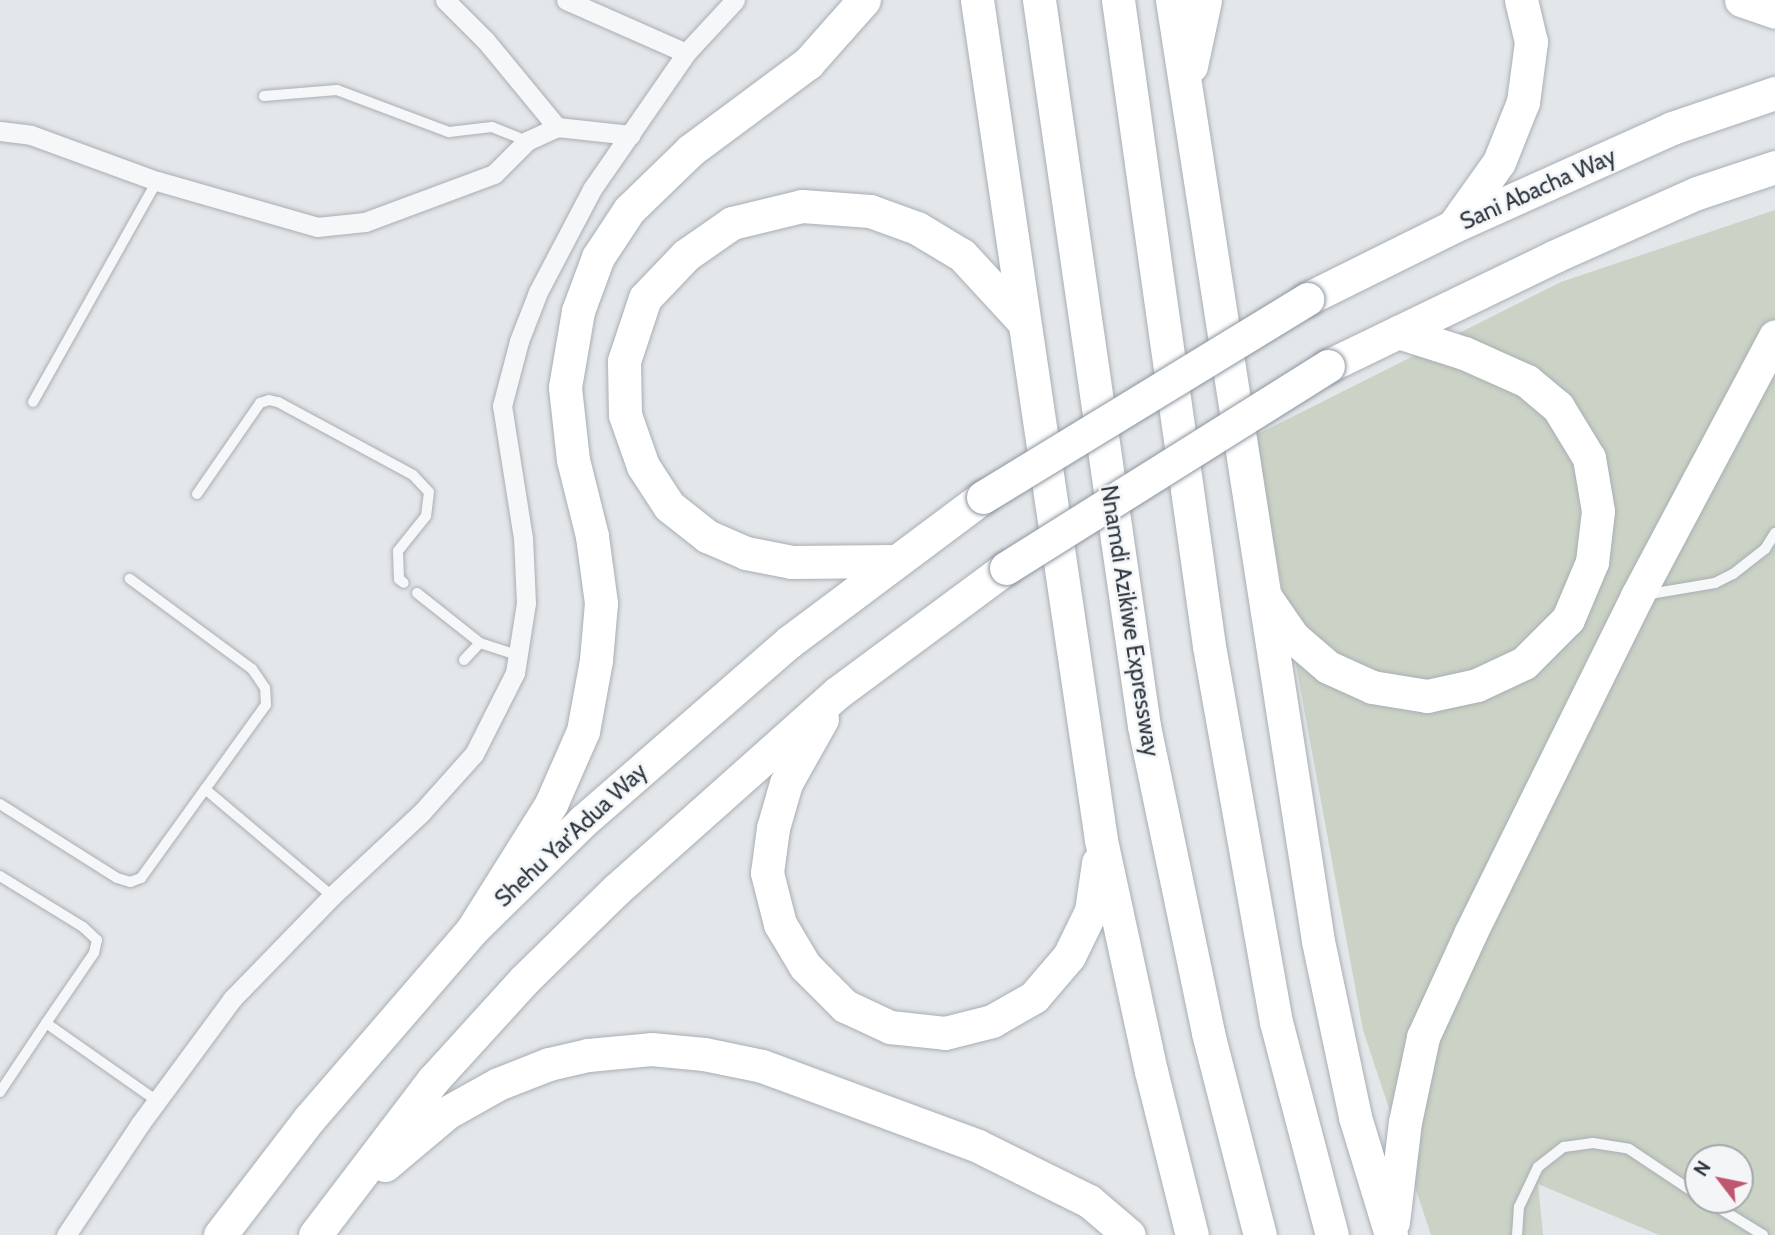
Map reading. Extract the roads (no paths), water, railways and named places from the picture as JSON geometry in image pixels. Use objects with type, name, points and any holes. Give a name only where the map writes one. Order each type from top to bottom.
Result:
[{"type":"highway","points":[[472,930],[551,804],[583,731],[596,660],[601,603],[592,536],[573,460],[565,387],[578,311],[598,257],[629,210],[691,150],[808,63],[864,0]]},
{"type":"highway","points":[[977,0],[1022,320],[1101,840],[1151,1071],[1192,1235]]},
{"type":"highway","name":"Nnamdi Azikiwe Expressway","points":[[1039,0],[1144,726],[1208,1033],[1260,1235]]},
{"type":"highway","points":[[1118,0],[1209,646],[1276,1022],[1332,1235]]},
{"type":"highway","points":[[1172,0],[1318,942],[1355,1117],[1391,1235]]},
{"type":"highway","points":[[1186,100],[1205,0]]},
{"type":"highway","points":[[1452,227],[1499,162],[1523,102],[1531,42],[1521,0]]},
{"type":"highway","points":[[1741,0],[1775,12]]},
{"type":"highway","name":"Sani Abacha Way","points":[[983,497],[1307,299],[1452,227],[1672,128],[1775,93]]},
{"type":"highway","points":[[324,1222],[434,1079],[524,980],[617,889],[837,693],[1006,568],[1328,366],[1697,192],[1775,167]]},
{"type":"highway","points":[[894,561],[792,562],[746,553],[707,536],[669,506],[642,466],[625,415],[624,361],[645,298],[686,255],[732,223],[802,206],[870,211],[917,228],[962,255],[1022,320]]},
{"type":"highway","points":[[1262,593],[1293,637],[1328,667],[1372,687],[1427,696],[1477,685],[1524,663],[1568,618],[1592,562],[1598,511],[1588,458],[1583,448],[1558,407],[1527,381],[1464,353],[1398,332]]},
{"type":"highway","points":[[1391,1235],[1405,1122],[1423,1037],[1471,932],[1637,596],[1775,336]]},
{"type":"highway","name":"Shehu Yar'Adua Way","points":[[220,1235],[309,1119],[472,930],[583,821],[789,642],[983,497]]},
{"type":"highway","points":[[837,693],[786,783],[773,828],[767,873],[780,924],[805,965],[845,1006],[890,1027],[945,1032],[992,1021],[1034,997],[1069,956],[1091,911],[1101,840]]},
{"type":"highway","points":[[324,1222],[448,1112],[498,1084],[549,1064],[588,1055],[651,1049],[704,1054],[762,1066],[978,1146],[1043,1175],[1089,1201],[1129,1235]]},
{"type":"street","points":[[445,0],[486,41],[557,127]]},
{"type":"street","points":[[566,0],[686,53]]},
{"type":"street","points":[[66,1235],[157,1101],[232,999],[332,896],[421,813],[474,754],[520,656],[526,603],[523,538],[502,406],[519,341],[538,292],[592,189],[686,53],[735,0]]},
{"type":"street","points":[[0,131],[31,135],[157,181],[317,227],[365,222],[494,174],[527,141],[557,127],[631,135]]},
{"type":"lane","points":[[264,96],[337,90],[449,132],[492,127],[527,141]]},
{"type":"lane","points":[[33,402],[157,181]]},
{"type":"lane","points":[[197,494],[260,403],[270,400],[278,402],[413,475],[429,492],[426,516],[398,551],[399,579],[404,583]]},
{"type":"lane","points":[[1637,596],[1724,579],[1765,549],[1775,533]]},
{"type":"lane","points":[[0,804],[117,878],[130,882],[141,878],[266,705],[265,688],[252,669],[130,579]]},
{"type":"lane","points":[[416,593],[480,643],[520,656]]},
{"type":"lane","points":[[464,660],[480,643]]},
{"type":"lane","points":[[205,789],[332,896]]},
{"type":"lane","points":[[0,876],[83,927],[97,940],[94,953],[0,1091]]},
{"type":"lane","points":[[46,1023],[157,1101]]},
{"type":"lane","points":[[1517,1235],[1519,1207],[1538,1167],[1564,1147],[1593,1143],[1629,1149],[1684,1186]]},
{"type":"lane","points":[[1729,1214],[1763,1235]]}]
